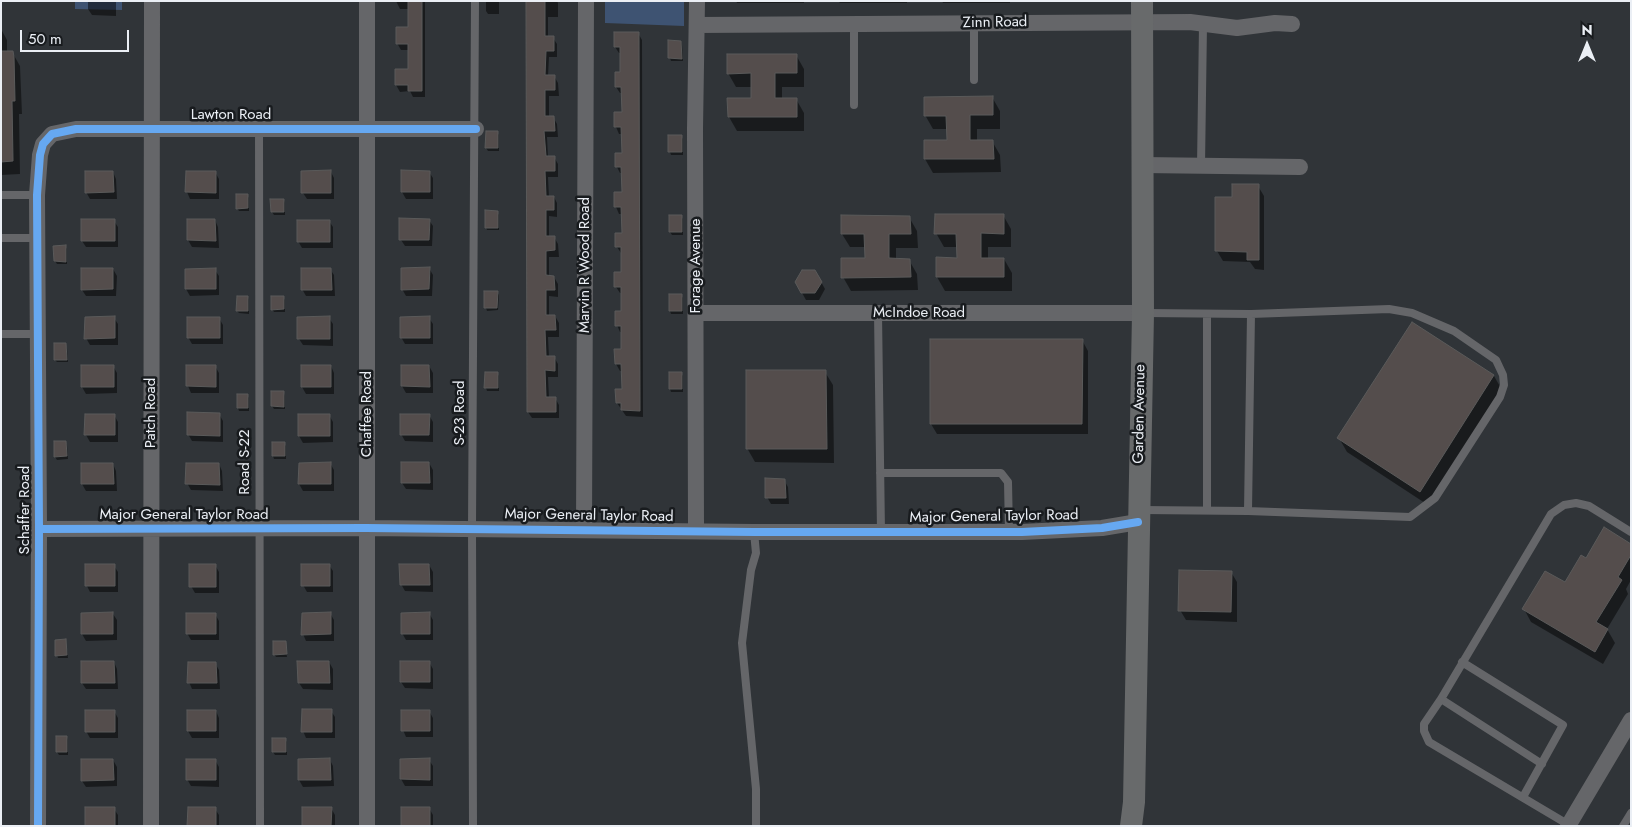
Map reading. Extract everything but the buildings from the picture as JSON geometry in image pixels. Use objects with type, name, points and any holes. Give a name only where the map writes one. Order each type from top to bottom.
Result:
[{"type":"street","name":"Patch Road","points":[[151,826],[152,1]]},
{"type":"street","name":"Chaffee Road","points":[[366,1],[367,826]]},
{"type":"street","name":"Marvin R Wood Road","points":[[584,529],[586,1]]},
{"type":"street","name":"Forage Avenue","points":[[696,531],[695,129],[697,1]]},
{"type":"street","name":"Zinn Road","points":[[697,25],[974,24],[1142,12],[1203,25],[1237,28],[1275,23],[1292,24]]},
{"type":"street","name":"Garden Avenue","points":[[1131,826],[1134,792],[1142,313],[1142,12]]},
{"type":"street","name":"Lawton Road","points":[[37,195],[40,155],[43,144],[52,134],[76,129],[476,129]]},
{"type":"street","points":[[1142,165],[1300,167]]},
{"type":"street","name":"Schaffer Road","points":[[37,195],[38,826]]},
{"type":"street","name":"McIndoe Road","points":[[696,313],[1142,313]]},
{"type":"street","name":"Major General Taylor Road","points":[[39,529],[472,528],[754,532],[1009,532],[1102,528],[1138,516]]},
{"type":"street","points":[[1569,825],[1631,720]]},
{"type":"lane","name":"S-23 Road","points":[[473,826],[472,528],[476,1]]},
{"type":"lane","points":[[974,24],[974,80]]},
{"type":"lane","points":[[854,25],[854,105]]},
{"type":"lane","points":[[1201,166],[1203,25]]},
{"type":"lane","name":"Road S-22","points":[[259,129],[260,826]]},
{"type":"lane","points":[[1,194],[37,195]]},
{"type":"lane","points":[[1,238],[37,238]]},
{"type":"lane","points":[[1138,516],[1207,510],[1410,517],[1435,498],[1500,397],[1504,385],[1503,375],[1496,360],[1454,331],[1412,313],[1389,309],[1251,314],[1142,313]]},
{"type":"lane","points":[[878,313],[881,532]]},
{"type":"lane","points":[[1207,314],[1207,510]]},
{"type":"lane","points":[[1248,511],[1251,314]]},
{"type":"lane","points":[[1,334],[38,334]]},
{"type":"lane","points":[[880,473],[1001,473],[1008,482],[1009,532]]},
{"type":"lane","points":[[1569,825],[1429,742],[1424,731],[1424,724],[1441,699],[1551,514],[1564,505],[1576,503],[1589,506],[1631,532]]},
{"type":"lane","points":[[754,532],[756,553],[751,570],[742,643],[756,789],[756,826]]},
{"type":"lane","points":[[1462,662],[1563,725],[1523,797]]},
{"type":"lane","points":[[1441,699],[1542,764]]},
{"type":"lane","points":[[1623,826],[1631,813]]},
{"type":"shaded area","points":[[75,1],[122,1],[122,10],[75,9]]},
{"type":"shaded area","points":[[605,1],[684,1],[684,26],[605,23]]},
{"type":"cycle path","points":[[38,826],[37,195],[40,155],[43,144],[52,134],[76,129],[476,129]]},
{"type":"cycle path","points":[[39,529],[366,528],[754,532],[1022,532],[1102,528],[1138,522]]}]
